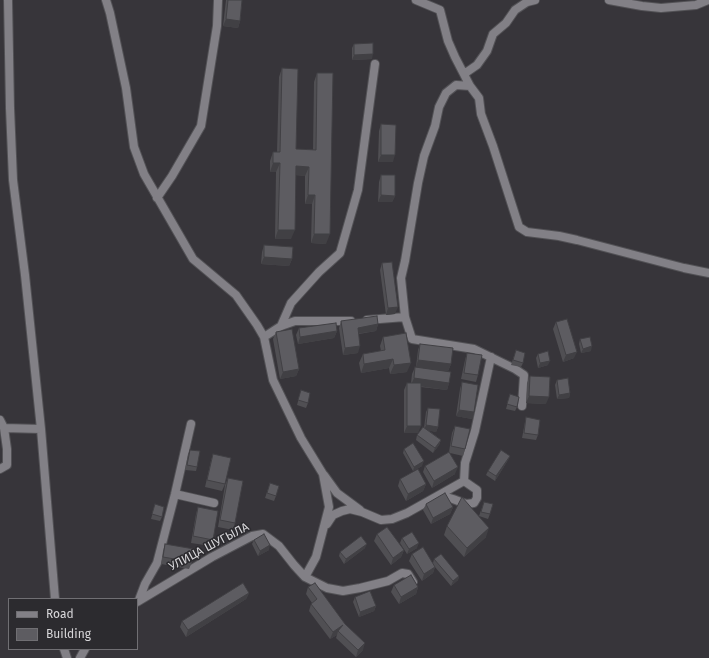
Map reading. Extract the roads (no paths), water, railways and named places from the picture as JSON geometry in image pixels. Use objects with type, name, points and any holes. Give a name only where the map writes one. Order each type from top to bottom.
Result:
[{"type":"street","points":[[8,0],[13,180],[25,275],[41,429],[55,598]]},
{"type":"street","points":[[106,0],[126,88],[134,148],[144,174],[193,259],[236,295],[257,325],[264,337],[273,380],[301,438],[323,474],[337,493],[362,512]]},
{"type":"street","points":[[158,198],[201,126],[217,26],[218,0]]},
{"type":"street","points":[[416,0],[440,10],[448,41],[455,57],[470,86],[479,98],[481,114],[520,227],[526,232],[565,237],[684,268],[709,273]]},
{"type":"street","points":[[464,74],[477,65],[487,51],[493,34],[506,23],[515,10],[527,2],[535,0]]},
{"type":"street","points":[[610,0],[661,8],[696,5],[708,0]]},
{"type":"street","points":[[281,326],[291,303],[319,272],[340,253],[358,190],[374,64]]},
{"type":"street","points":[[470,86],[456,85],[446,93],[439,107],[435,126],[424,156],[401,278],[404,317],[412,339],[474,349],[524,375],[522,406]]},
{"type":"street","points":[[264,337],[281,326],[295,321],[373,320],[404,317]]},
{"type":"street","points":[[464,481],[465,463],[475,430],[491,357]]},
{"type":"street","points":[[0,468],[7,464],[7,449],[2,424],[41,429]]},
{"type":"street","points":[[138,601],[145,584],[157,563],[176,494],[191,424]]},
{"type":"street","points":[[305,577],[316,557],[329,507],[323,474]]},
{"type":"street","points":[[324,528],[333,515],[350,509],[381,520],[392,519],[407,513],[464,481]]},
{"type":"street","points":[[440,495],[466,504],[474,503],[478,498],[476,490],[464,481]]},
{"type":"street","points":[[176,494],[214,503]]},
{"type":"street","name":"УЛИЦА ШУГЫЛА","points":[[138,601],[252,536],[263,534],[279,546],[305,577],[327,588],[343,591],[360,588],[388,581],[402,573],[408,574],[413,582]]}]
